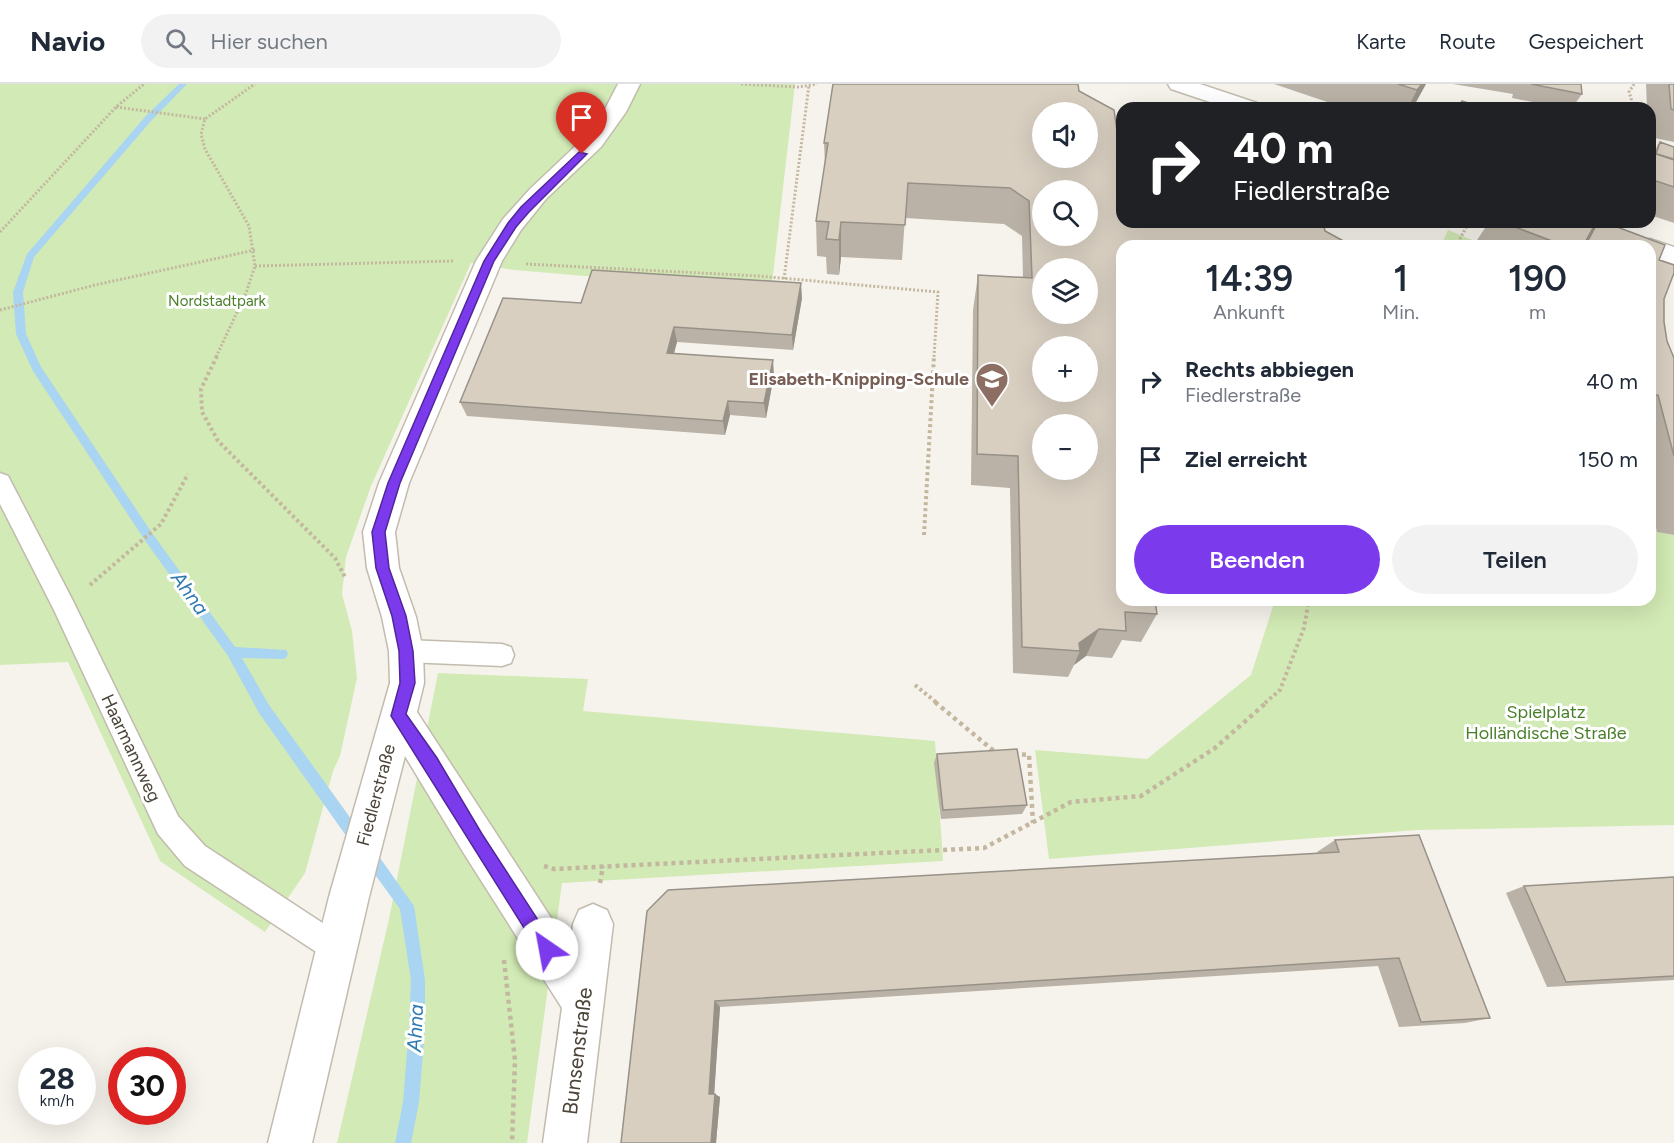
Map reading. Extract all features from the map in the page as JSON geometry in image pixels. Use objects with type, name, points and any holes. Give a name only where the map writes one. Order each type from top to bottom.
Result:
[{"type":"street","name":"Fiedlerstraße","points":[[291,1143],[349,897],[407,683],[406,651],[399,616],[383,568],[379,532],[394,483],[489,261],[512,225],[538,194],[593,142],[615,112],[629,84]]},
{"type":"street","points":[[1179,84],[1232,102]]},
{"type":"street","points":[[1656,249],[1674,256]]},
{"type":"street","points":[[398,716],[431,763],[476,839],[583,1004]]},
{"type":"street","name":"Bunsenstraße","points":[[565,1143],[593,924]]},
{"type":"lane","name":"Haarmannweg","points":[[0,482],[64,606],[168,825],[195,856],[337,949]]},
{"type":"lane","points":[[406,651],[502,655]]},
{"type":"path","points":[[0,232],[116,107],[144,84]]},
{"type":"path","points":[[255,84],[205,119],[201,134],[205,149],[249,226],[255,250],[255,266],[246,293],[201,389],[202,412],[218,441],[306,527]]},
{"type":"path","points":[[741,84],[798,87],[817,84]]},
{"type":"path","points":[[1632,102],[1629,92],[1634,84]]},
{"type":"path","points":[[784,279],[809,85]]},
{"type":"path","points":[[116,107],[205,119]]},
{"type":"path","points":[[1656,144],[1671,150]]},
{"type":"path","points":[[0,310],[64,296],[95,285],[255,250]]},
{"type":"path","points":[[255,266],[489,261],[548,267],[784,279],[938,292],[924,536]]},
{"type":"path","points":[[64,606],[135,549],[161,524],[188,474]]},
{"type":"path","points":[[543,866],[554,869],[984,848],[1071,802],[1141,796],[1215,748],[1280,690],[1304,627],[1308,606]]},
{"type":"path","points":[[915,686],[992,752],[1001,753]]},
{"type":"path","points":[[1010,754],[1029,755],[1033,823]]},
{"type":"path","points":[[501,948],[515,1060],[512,1143]]},
{"type":"green space","name":"Nordstadtpark","points":[[0,84],[795,84],[771,292],[515,270],[471,263],[371,486],[346,557],[342,594],[352,631],[357,678],[340,756],[333,771],[305,873],[265,932],[160,861],[68,662],[0,665]]},
{"type":"green space","points":[[1448,230],[1472,240],[1444,240]]},
{"type":"green space","name":"Spielplatz Holländische Straße","points":[[1656,528],[1657,532],[1674,535],[1674,825],[1417,830],[1049,859],[1035,750],[1147,759],[1251,675],[1273,606],[1656,606]]},
{"type":"green space","points":[[438,673],[588,679],[583,711],[935,741],[943,861],[562,883],[527,1143],[337,1143],[389,919]]},
{"type":"building","points":[[833,84],[1078,84],[1079,91],[1114,110],[1116,228],[1324,228],[1325,231],[1342,240],[1116,240],[1116,606],[1156,606],[1157,614],[1125,612],[1126,631],[1099,629],[1079,643],[1080,651],[1022,647],[1018,456],[977,454],[978,275],[1032,278],[1029,201],[1010,188],[908,183],[905,225],[841,222],[839,240],[826,239],[829,222],[816,221],[828,143],[824,143]]},
{"type":"building","points":[[1398,84],[1422,84],[1417,90]]},
{"type":"building","points":[[1531,84],[1581,84],[1582,94]]},
{"type":"building","points":[[1669,84],[1674,84],[1674,110],[1671,109]]},
{"type":"building","points":[[1660,142],[1674,147],[1674,160],[1656,154]]},
{"type":"building","points":[[1656,154],[1674,159],[1674,187],[1656,181]]},
{"type":"building","points":[[1518,228],[1593,228],[1586,240],[1549,240]]},
{"type":"building","points":[[1595,228],[1620,228],[1652,240],[1588,240]]},
{"type":"building","points":[[1656,242],[1665,245],[1659,260],[1674,265],[1674,273],[1664,299],[1664,322],[1667,341],[1674,358],[1674,456],[1658,395],[1656,395]]},
{"type":"building","points":[[592,270],[801,283],[792,335],[674,327],[667,353],[773,360],[764,403],[728,401],[723,421],[460,402],[503,298],[581,303]]},
{"type":"building","points":[[1017,749],[1027,805],[943,810],[937,754]]},
{"type":"building","points":[[1419,835],[1490,1018],[1421,1022],[1399,958],[715,1001],[709,1094],[715,1094],[711,1143],[621,1143],[647,911],[668,890],[1339,852],[1335,840]]},
{"type":"building","points":[[1674,877],[1674,976],[1566,982],[1524,886]]},
{"type":"waterway","name":"Ahna","points":[[183,84],[148,119],[30,256],[18,292],[21,334],[37,368],[148,536],[232,652]]},
{"type":"waterway","points":[[232,652],[282,654]]},
{"type":"waterway","name":"Ahna","points":[[232,652],[264,709],[357,839]]},
{"type":"waterway","name":"Ahna","points":[[368,853],[407,906],[418,980],[411,1102],[403,1143]]},
{"type":"place","name":"Elisabeth-Knipping-Schule","points":[[992,408]]},
{"type":"route","points":[[547,949],[476,839],[431,763],[398,716],[407,683],[406,651],[399,616],[383,568],[379,532],[394,483],[489,261],[512,225],[538,194],[582,154]]}]
